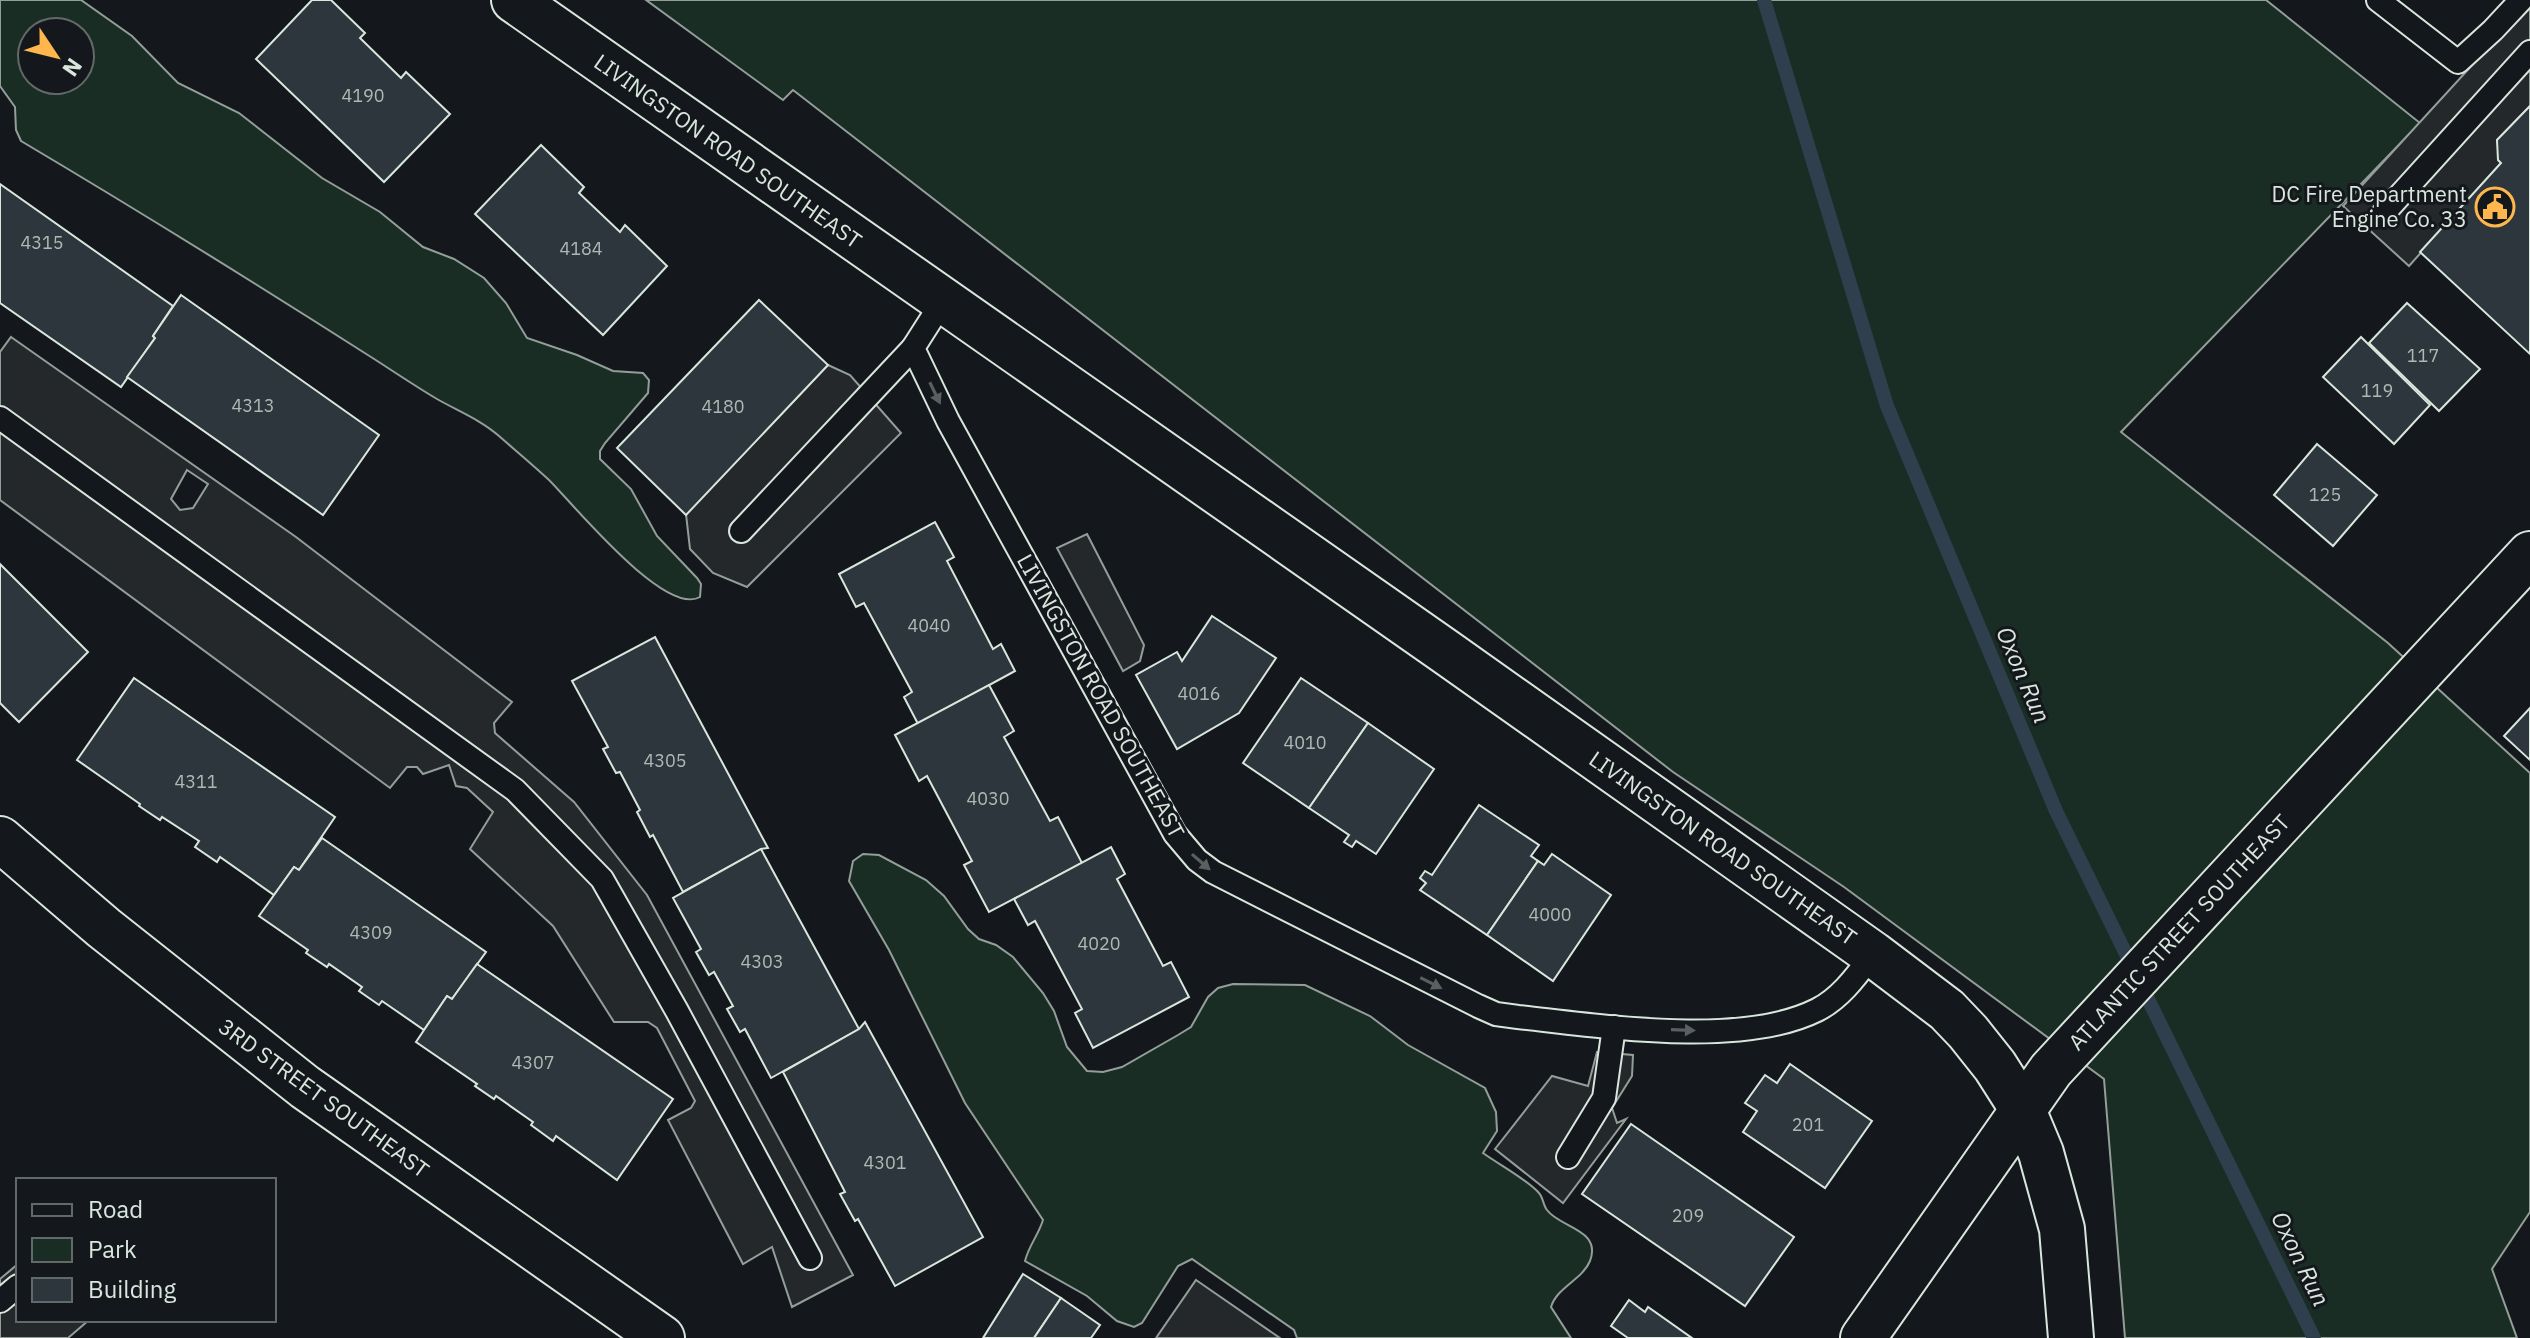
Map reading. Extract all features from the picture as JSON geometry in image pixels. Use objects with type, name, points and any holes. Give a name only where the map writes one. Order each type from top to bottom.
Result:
[{"type":"street","name":"LIVINGSTON ROAD SOUTHEAST","points":[[514,0],[1873,954],[1947,1010],[1995,1066],[2023,1110],[2041,1153],[2062,1229],[2071,1338]]},
{"type":"street","name":"ATLANTIC STREET SOUTHEAST","points":[[1863,1338],[2063,1057],[2530,554]]},
{"type":"street","name":"3RD STREET SOUTHEAST","points":[[0,839],[104,928],[305,1087],[662,1338]]},
{"type":"lane","points":[[2378,0],[2458,62],[2521,0]]},
{"type":"lane","points":[[2383,214],[2530,52]]},
{"type":"lane","points":[[741,531],[913,348],[943,301]]},
{"type":"lane","name":"LIVINGSTON ROAD SOUTHEAST","points":[[913,348],[948,421],[1175,834],[1197,860],[1234,883],[1496,1014],[1614,1027],[1719,1031],[1816,1011],[1836,997],[1873,954]]},
{"type":"lane","points":[[0,418],[515,790],[602,879],[810,1258]]},
{"type":"lane","points":[[1568,1157],[1604,1098],[1614,1027]]},
{"type":"lane","points":[[0,1301],[16,1288]]},
{"type":"green space","points":[[0,0],[81,0],[132,36],[178,83],[239,113],[322,178],[380,212],[423,247],[454,259],[484,278],[506,303],[527,338],[613,371],[643,373],[649,380],[648,393],[605,443],[600,459],[631,489],[657,536],[697,578],[701,584],[700,597],[684,599],[665,591],[643,575],[549,480],[485,425],[429,394],[21,141],[16,130],[15,107],[0,86]]},
{"type":"green space","points":[[646,0],[2266,0],[2420,123],[2121,432],[2388,643],[2530,773],[2530,1212],[2492,1269],[2517,1338],[2125,1338],[2104,1079],[1844,887],[1673,772],[793,90],[783,100]]},
{"type":"green space","points":[[863,854],[879,855],[926,880],[944,896],[979,939],[996,945],[1013,957],[1043,993],[1054,1011],[1067,1047],[1087,1071],[1103,1072],[1122,1067],[1191,1027],[1208,997],[1218,988],[1233,984],[1305,985],[1370,1016],[1408,1045],[1485,1088],[1496,1112],[1497,1131],[1483,1153],[1534,1188],[1553,1216],[1578,1230],[1590,1242],[1592,1250],[1586,1268],[1558,1294],[1551,1307],[1571,1338],[1297,1338],[1294,1330],[1192,1259],[1178,1266],[1142,1323],[1134,1327],[1117,1321],[1087,1296],[1025,1261],[1043,1220],[965,1103],[889,950],[849,881],[853,861]]},
{"type":"shaded area","points":[[2530,2],[2530,106],[2497,140],[2501,163],[2409,266],[2343,206]]},
{"type":"shaded area","points":[[11,337],[296,537],[512,702],[494,723],[495,733],[574,802],[647,895],[853,1275],[792,1307],[772,1247],[743,1264],[668,1120],[691,1108],[695,1101],[657,1028],[648,1022],[614,1022],[553,926],[470,849],[493,812],[467,788],[456,786],[449,765],[423,774],[417,767],[407,767],[390,788],[0,500],[0,352]],"holes":[[[187,470],[208,484],[193,508],[180,510],[171,499]]]},
{"type":"shaded area","points":[[828,365],[850,375],[901,433],[747,587],[713,573],[690,549],[686,514]]},
{"type":"shaded area","points":[[1087,534],[1144,645],[1140,661],[1123,671],[1057,548]]},
{"type":"shaded area","points":[[1597,1052],[1633,1055],[1632,1076],[1612,1108],[1617,1123],[1626,1119],[1563,1203],[1495,1149],[1552,1076],[1588,1086]]},
{"type":"shaded area","points":[[16,1266],[16,1322],[87,1322],[68,1338],[0,1338],[0,1279]]},
{"type":"shaded area","points":[[1196,1280],[1280,1338],[1156,1338]]},
{"type":"building","points":[[312,0],[331,0],[365,33],[360,38],[401,78],[406,72],[450,114],[384,182],[256,59]]},
{"type":"building","name":"DC Fire Department Engine Co. 33","points":[[2530,106],[2530,354],[2420,252],[2501,163],[2498,160],[2497,140]]},
{"type":"building","points":[[541,145],[584,187],[579,193],[620,232],[625,225],[667,266],[603,335],[475,214]]},
{"type":"building","points":[[0,184],[173,306],[121,387],[0,303]]},
{"type":"building","points":[[181,295],[379,435],[323,515],[127,377]]},
{"type":"building","points":[[759,300],[828,365],[686,515],[617,448]]},
{"type":"building","points":[[2407,303],[2480,369],[2439,411],[2369,343]]},
{"type":"building","points":[[2361,337],[2430,405],[2394,444],[2323,377]]},
{"type":"building","points":[[2317,444],[2377,495],[2333,546],[2274,495]]},
{"type":"building","points":[[935,522],[954,557],[947,561],[993,649],[1001,644],[1015,671],[918,724],[904,697],[912,692],[864,603],[856,607],[839,574]]},
{"type":"building","points":[[0,564],[88,652],[19,722],[0,703]]},
{"type":"building","points":[[1212,616],[1276,658],[1239,713],[1177,749],[1136,675],[1177,652],[1182,661]]},
{"type":"building","points":[[655,637],[768,848],[683,892],[653,835],[650,837],[620,772],[616,773],[603,749],[608,747],[572,681]]},
{"type":"building","points":[[134,678],[335,817],[299,870],[294,867],[274,895],[220,857],[217,862],[195,847],[199,841],[162,817],[160,820],[77,760]]},
{"type":"building","points":[[1301,678],[1368,723],[1309,808],[1243,763]]},
{"type":"building","points":[[989,685],[1014,731],[1004,737],[1050,821],[1058,817],[1082,863],[989,912],[964,865],[972,861],[927,776],[919,781],[895,735]]},
{"type":"building","points":[[2530,708],[2530,760],[2504,736]]},
{"type":"building","points":[[1368,723],[1434,769],[1376,854],[1356,841],[1352,847],[1344,842],[1349,835],[1309,808]]},
{"type":"building","points":[[1479,805],[1539,845],[1531,856],[1538,861],[1487,935],[1420,890],[1426,883],[1420,878],[1425,871],[1432,875]]},
{"type":"building","points":[[322,838],[486,952],[452,999],[447,996],[424,1030],[382,1001],[379,1005],[359,991],[362,987],[329,964],[327,967],[306,953],[308,950],[259,916],[294,867],[299,870]]},
{"type":"building","points":[[1111,847],[1125,874],[1117,879],[1163,966],[1171,962],[1189,997],[1093,1048],[1075,1013],[1082,1009],[1035,921],[1028,925],[1014,899]]},
{"type":"building","points":[[761,849],[859,1029],[771,1078],[745,1029],[740,1032],[727,1009],[733,1006],[714,972],[709,975],[696,952],[701,949],[673,898]]},
{"type":"building","points":[[1552,854],[1611,895],[1553,981],[1487,935],[1538,861],[1544,865]]},
{"type":"building","points":[[477,964],[673,1099],[617,1180],[556,1136],[553,1141],[531,1125],[533,1122],[496,1096],[494,1099],[416,1042],[447,996],[452,999]]},
{"type":"building","points":[[865,1022],[983,1237],[895,1286],[858,1219],[855,1221],[840,1194],[845,1192],[783,1072],[859,1029]]},
{"type":"building","points":[[1790,1064],[1872,1121],[1825,1188],[1743,1132],[1757,1111],[1745,1103],[1765,1075],[1777,1083]]},
{"type":"building","points":[[1631,1124],[1794,1237],[1745,1306],[1582,1194]]},
{"type":"building","points":[[1023,1274],[1061,1298],[1034,1338],[983,1338]]},
{"type":"building","points":[[1061,1298],[1100,1325],[1091,1338],[1034,1338]]},
{"type":"building","points":[[1629,1300],[1645,1312],[1648,1307],[1692,1338],[1628,1338],[1611,1326]]},
{"type":"waterway","name":"Oxon Run","points":[[1764,0],[1887,406],[2056,811],[2314,1338]]},
{"type":"place","name":"DC Fire Department Engine Co. 33","points":[[2495,207]]}]
